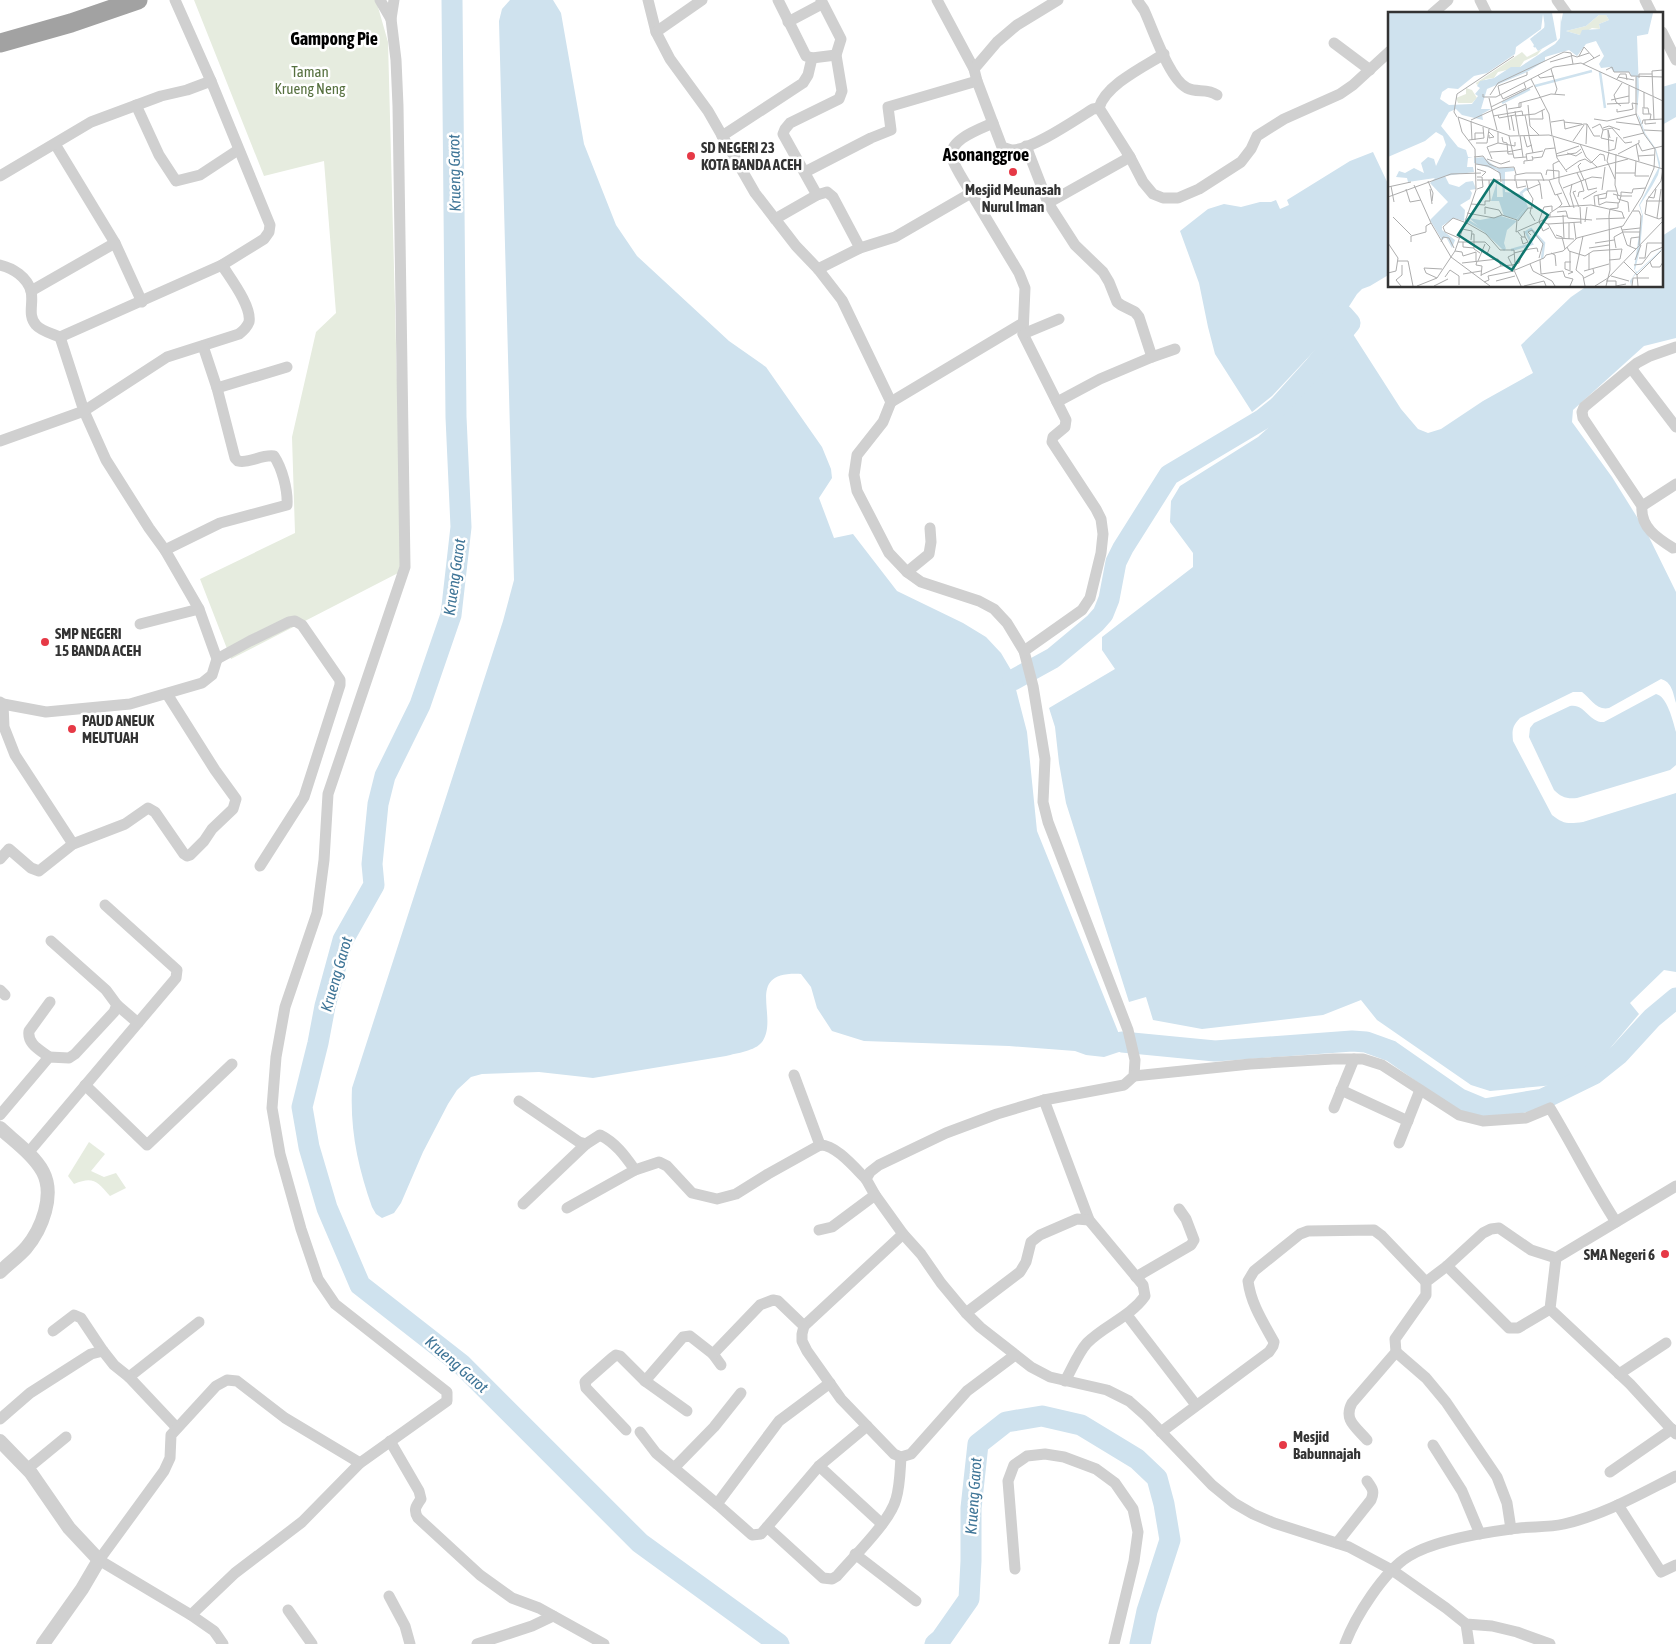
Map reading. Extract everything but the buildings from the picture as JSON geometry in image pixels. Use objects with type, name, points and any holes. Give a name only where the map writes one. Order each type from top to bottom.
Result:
[{"type":"highway","points":[[0,42],[97,7],[138,0]]},
{"type":"street","points":[[0,265],[11,268],[18,273],[31,291],[30,313],[35,324],[39,328],[60,337],[142,302],[222,264],[264,239],[269,232],[270,225],[211,81],[175,0]]},
{"type":"street","points":[[380,0],[391,19]]},
{"type":"street","points":[[191,1615],[236,1573],[302,1522],[360,1463],[447,1401],[447,1392],[335,1304],[318,1280],[301,1229],[280,1154],[272,1108],[276,1057],[285,1007],[317,913],[324,860],[328,794],[405,567],[398,106],[396,60],[391,19],[394,0]]},
{"type":"street","points":[[648,0],[656,32],[670,60],[708,111],[754,193],[842,300],[891,402]]},
{"type":"street","points":[[656,32],[702,0]]},
{"type":"street","points":[[778,0],[806,56],[812,58],[836,55]]},
{"type":"street","points":[[937,0],[976,75],[1002,147],[1012,150],[1026,146],[1048,137],[1093,109],[1099,108]]},
{"type":"street","points":[[805,172],[871,138],[891,130],[888,106],[976,75],[997,42],[1039,11],[1058,0]]},
{"type":"street","points":[[1137,0],[1144,10],[1176,80],[1188,89],[1206,90],[1217,95]]},
{"type":"street","points":[[1434,12],[1448,0]]},
{"type":"street","points":[[1480,0],[1486,12]]},
{"type":"street","points":[[1558,0],[1566,12]]},
{"type":"street","points":[[1645,0],[1651,12]]},
{"type":"street","points":[[788,22],[821,2],[841,40],[836,55],[842,91],[839,99],[798,119],[784,129],[783,134],[817,195]]},
{"type":"street","points":[[1664,40],[1676,60]]},
{"type":"street","points":[[1334,43],[1370,70]]},
{"type":"street","points":[[1164,54],[1112,88],[1100,103],[1099,108],[1130,157],[1143,182],[1153,194],[1163,198],[1178,198],[1199,189],[1241,162],[1251,149],[1257,136],[1284,119],[1340,94],[1388,53]]},
{"type":"street","points":[[722,136],[803,83],[808,74],[812,58]]},
{"type":"street","points":[[0,176],[91,122],[161,96],[188,90],[211,81]]},
{"type":"street","points":[[136,105],[160,155],[176,181],[200,175],[238,150]]},
{"type":"street","points":[[993,122],[958,141],[953,147],[952,157],[971,193],[1019,273],[1025,288],[1023,328],[1066,420],[1066,427],[1053,437],[1052,442],[1101,519],[1103,534],[1101,553],[1090,598],[1082,610],[1025,655]]},
{"type":"street","points":[[55,144],[115,242],[142,302]]},
{"type":"street","points":[[1026,146],[1048,203],[1075,245],[1103,272],[1117,302],[1135,312],[1139,317],[1152,357]]},
{"type":"street","points":[[1048,203],[1130,157]]},
{"type":"street","points":[[775,219],[817,195],[827,192],[833,197],[860,248]]},
{"type":"street","points":[[818,269],[860,248],[895,237],[971,193]]},
{"type":"street","points":[[31,291],[115,242]]},
{"type":"street","points":[[0,441],[84,411],[167,357],[239,334],[249,322],[249,313],[245,302],[222,264]]},
{"type":"street","points":[[1059,319],[1023,328],[891,402],[883,422],[857,455],[854,475],[857,491],[889,553],[907,572],[921,582],[979,600],[994,609],[1007,623],[1025,655],[1033,686],[1045,759],[1043,802],[1048,822],[1128,1030],[1135,1060],[1134,1076]]},
{"type":"street","points":[[60,337],[84,411],[106,460],[165,550],[200,609],[217,659],[212,674],[202,683],[130,704],[46,712],[1,703],[4,727],[15,755],[73,844]]},
{"type":"street","points":[[165,550],[220,523],[287,504],[287,492],[274,456],[269,455],[243,462],[238,462],[235,458],[218,388],[203,346]]},
{"type":"street","points":[[1673,548],[1655,537],[1645,524],[1642,516],[1642,506],[1583,418],[1582,412],[1584,408],[1631,368],[1650,356],[1676,347]]},
{"type":"street","points":[[1057,402],[1100,379],[1175,349]]},
{"type":"street","points":[[218,388],[287,367]]},
{"type":"street","points":[[1631,368],[1676,427]]},
{"type":"street","points":[[1642,506],[1676,484]]},
{"type":"street","points":[[907,572],[929,554],[931,542],[930,528]]},
{"type":"street","points":[[140,624],[200,609]]},
{"type":"street","points":[[217,659],[250,640],[295,621],[302,625],[340,680],[304,797],[260,866]]},
{"type":"street","points":[[0,859],[4,848],[31,868],[39,871],[73,844],[125,824],[148,808],[155,812],[184,854],[190,855],[204,841],[212,829],[233,809],[236,799],[166,694]]},
{"type":"street","points":[[28,1153],[176,978],[177,970],[105,905]]},
{"type":"street","points":[[51,941],[106,990],[116,1005],[138,1023]]},
{"type":"street","points":[[50,1002],[29,1031],[28,1037],[30,1042],[49,1057],[69,1058],[114,1012],[116,1005]]},
{"type":"street","points":[[0,1115],[49,1057]]},
{"type":"street","points":[[1334,1108],[1354,1059]]},
{"type":"street","points":[[866,1178],[879,1165],[946,1133],[1044,1100],[1124,1085],[1134,1076],[1250,1064],[1363,1059],[1382,1066],[1459,1115],[1483,1121],[1526,1118],[1550,1108],[1616,1222]]},
{"type":"street","points":[[85,1085],[147,1145],[232,1064]]},
{"type":"street","points":[[794,1075],[820,1145]]},
{"type":"street","points":[[1341,1090],[1408,1121]]},
{"type":"street","points":[[1399,1143],[1420,1090]]},
{"type":"street","points":[[1044,1100],[1089,1220],[1143,1285],[1145,1296],[1140,1304],[1089,1342],[1065,1381]]},
{"type":"street","points":[[519,1101],[573,1139],[586,1144]]},
{"type":"street","points":[[0,1128],[28,1153],[43,1172],[49,1189],[46,1206],[35,1235],[26,1248],[0,1272]]},
{"type":"street","points":[[523,1204],[586,1144],[600,1135],[617,1147],[635,1170]]},
{"type":"street","points":[[567,1208],[635,1170],[660,1162],[667,1166],[692,1193],[717,1200],[736,1194],[820,1145],[825,1145],[834,1149],[866,1178],[875,1195],[903,1234],[921,1254],[941,1283],[966,1313],[1031,1367],[1050,1377],[1107,1390],[1129,1402],[1146,1416],[1212,1485],[1253,1514],[1274,1523],[1312,1533],[1349,1547],[1392,1570],[1466,1624],[1492,1626],[1517,1632],[1550,1644]]},
{"type":"street","points":[[1426,1282],[1491,1228],[1499,1228],[1531,1250],[1556,1258],[1676,1186]]},
{"type":"street","points":[[819,1230],[832,1227],[875,1195]]},
{"type":"street","points":[[1136,1277],[1191,1245],[1194,1240],[1186,1219],[1179,1208]]},
{"type":"street","points":[[966,1313],[1020,1272],[1026,1262],[1031,1242],[1040,1234],[1077,1219],[1089,1220]]},
{"type":"street","points":[[1161,1432],[1270,1352],[1274,1342],[1255,1308],[1250,1294],[1248,1281],[1254,1271],[1300,1234],[1308,1231],[1374,1230],[1426,1282],[1426,1295],[1395,1339],[1396,1352],[1426,1378],[1446,1402],[1497,1477],[1507,1503],[1511,1529]]},
{"type":"street","points":[[903,1234],[804,1326],[802,1341],[807,1351],[841,1399],[894,1454],[901,1457],[911,1454],[967,1391],[1015,1355]]},
{"type":"street","points":[[1550,1309],[1556,1258]]},
{"type":"street","points":[[1447,1266],[1509,1328],[1518,1328],[1550,1309]]},
{"type":"street","points":[[713,1354],[760,1304],[773,1300],[778,1301],[804,1326]]},
{"type":"street","points":[[1550,1309],[1619,1374],[1674,1431],[1610,1472]]},
{"type":"street","points":[[1127,1314],[1196,1405]]},
{"type":"street","points":[[53,1331],[74,1315],[81,1318],[102,1351],[114,1365],[129,1377],[177,1428]]},
{"type":"street","points":[[129,1377],[199,1322]]},
{"type":"street","points":[[645,1381],[686,1335],[713,1354],[721,1365]]},
{"type":"street","points":[[1619,1374],[1666,1343]]},
{"type":"street","points":[[0,1419],[30,1394],[91,1354],[102,1351]]},
{"type":"street","points":[[1367,1440],[1348,1418],[1348,1411],[1352,1403],[1396,1352]]},
{"type":"street","points":[[626,1430],[586,1388],[585,1382],[616,1355],[620,1356],[645,1381],[687,1411]]},
{"type":"street","points":[[45,1644],[99,1560],[164,1471],[170,1458],[171,1435],[216,1386],[228,1380],[237,1381],[285,1418],[360,1463]]},
{"type":"street","points":[[717,1504],[779,1421],[830,1383]]},
{"type":"street","points":[[674,1468],[714,1427],[740,1393]]},
{"type":"street","points":[[640,1432],[656,1452],[752,1535],[761,1534],[819,1466],[867,1426]]},
{"type":"street","points":[[27,1469],[66,1437]]},
{"type":"street","points":[[0,1441],[27,1469],[69,1528],[99,1560],[214,1630],[223,1644]]},
{"type":"street","points":[[390,1441],[420,1491],[421,1499],[415,1508],[418,1518],[480,1575],[512,1598],[539,1608],[604,1644]]},
{"type":"street","points":[[1433,1445],[1462,1491],[1480,1534]]},
{"type":"street","points":[[1015,1569],[1008,1481],[1014,1465],[1027,1456],[1045,1454],[1064,1457],[1096,1469],[1115,1483],[1133,1509],[1138,1532],[1134,1561],[1114,1644]]},
{"type":"street","points":[[768,1527],[823,1578],[827,1579],[837,1576],[882,1524],[896,1502],[900,1483],[901,1457]]},
{"type":"street","points":[[819,1466],[882,1524]]},
{"type":"street","points":[[1345,1644],[1358,1614],[1392,1570],[1408,1556],[1441,1542],[1511,1529],[1564,1524],[1598,1514],[1676,1476]]},
{"type":"street","points":[[1337,1543],[1374,1494],[1367,1481]]},
{"type":"street","points":[[1618,1505],[1661,1572],[1676,1565]]},
{"type":"street","points":[[855,1554],[916,1601]]},
{"type":"street","points":[[389,1596],[405,1626],[410,1644]]},
{"type":"street","points":[[288,1610],[312,1644]]},
{"type":"street","points":[[477,1644],[532,1626],[553,1616]]},
{"type":"street","points":[[1466,1624],[1469,1644]]},
{"type":"green space","name":"Taman Krueng Neng","points":[[194,0],[376,0],[388,42],[402,571],[231,659],[200,579],[295,533],[292,437],[316,332],[336,313],[324,161],[264,176]]},
{"type":"green space","points":[[89,1142],[105,1154],[91,1171],[104,1177],[116,1173],[126,1188],[110,1196],[94,1181],[86,1180],[74,1184],[68,1176]]},
{"type":"water","points":[[510,0],[553,0],[561,13],[584,144],[616,225],[637,256],[729,341],[766,367],[822,447],[831,469],[832,478],[819,498],[834,538],[853,534],[897,591],[963,623],[986,637],[1001,653],[1011,670],[1027,732],[1037,831],[1117,1029],[1122,1042],[1122,1051],[1104,1057],[1086,1055],[1075,1051],[1009,1046],[864,1041],[832,1031],[817,1008],[811,987],[801,974],[783,975],[773,980],[767,988],[766,1032],[762,1042],[755,1048],[746,1051],[593,1078],[539,1072],[482,1074],[471,1077],[457,1090],[448,1104],[423,1152],[401,1203],[394,1213],[382,1218],[376,1214],[372,1207],[359,1163],[352,1119],[352,1088],[503,621],[514,580],[499,21],[502,9]]},
{"type":"water","points":[[1676,83],[1676,117],[1664,124],[1664,86]]},
{"type":"water","points":[[1373,152],[1388,184],[1388,275],[1362,289],[1357,294],[1339,322],[1317,348],[1272,396],[1252,412],[1215,354],[1199,283],[1180,231],[1208,209],[1224,204],[1241,207],[1276,200],[1280,209],[1289,205],[1287,200],[1350,161]]},
{"type":"water","points":[[1676,227],[1676,338],[1644,346],[1573,410],[1572,422],[1612,477],[1647,533],[1676,592],[1676,703],[1670,685],[1661,679],[1609,708],[1597,706],[1582,692],[1573,692],[1520,718],[1513,729],[1513,741],[1552,815],[1563,822],[1583,822],[1676,793],[1676,972],[1664,970],[1630,1003],[1639,1014],[1590,1072],[1566,1084],[1490,1091],[1471,1085],[1377,1020],[1361,1000],[1323,1015],[1202,1029],[1153,1020],[1146,997],[1129,1002],[1066,803],[1055,727],[1049,708],[1115,669],[1102,650],[1102,637],[1193,567],[1193,553],[1170,522],[1171,501],[1180,486],[1258,437],[1286,412],[1351,331],[1401,409],[1418,429],[1428,433],[1441,429],[1483,401],[1533,373],[1521,345],[1571,297],[1584,288],[1664,288],[1664,235]]},
{"type":"water","points":[[1656,694],[1666,704],[1675,727],[1676,765],[1670,770],[1577,798],[1564,797],[1554,790],[1529,737],[1530,728],[1534,723],[1570,706],[1580,707],[1594,719],[1604,722]]},
{"type":"waterway","name":"Krueng Garot","points":[[452,0],[456,417],[461,527],[451,615],[420,705],[385,776],[378,804],[372,864],[374,885],[343,940],[325,1006],[302,1107],[309,1147],[327,1208],[360,1285],[461,1364],[640,1543],[779,1644]]},
{"type":"waterway","points":[[1013,680],[1053,658],[1095,623],[1103,614],[1109,599],[1116,562],[1169,475],[1263,419],[1279,406],[1350,323],[1343,315]]},
{"type":"waterway","points":[[1122,1042],[1215,1051],[1352,1041],[1366,1042],[1391,1051],[1460,1099],[1484,1109],[1543,1099],[1594,1074],[1619,1054],[1652,1018],[1676,998]]},
{"type":"waterway","name":"Krueng Garot","points":[[935,1644],[941,1639],[969,1599],[971,1508],[978,1444],[1006,1422],[1042,1416],[1081,1425],[1137,1459],[1157,1478],[1164,1504],[1170,1540],[1147,1611],[1140,1644]]},
{"type":"place","name":"SD NEGERI 23 KOTA BANDA ACEH","points":[[691,156]]},
{"type":"place","name":"Mesjid Meunasah Nurul Iman","points":[[1013,172]]},
{"type":"place","name":"SMP NEGERI 15 BANDA ACEH","points":[[45,642]]},
{"type":"place","name":"PAUD ANEUK MEUTUAH","points":[[72,729]]},
{"type":"place","name":"SMA Negeri 6","points":[[1665,1254]]},
{"type":"place","name":"Mesjid Babunnajah","points":[[1283,1445]]},
{"type":"district","name":"Gampong Pie","points":[[334,38]]},
{"type":"district","name":"Asonanggroe","points":[[986,154]]}]
